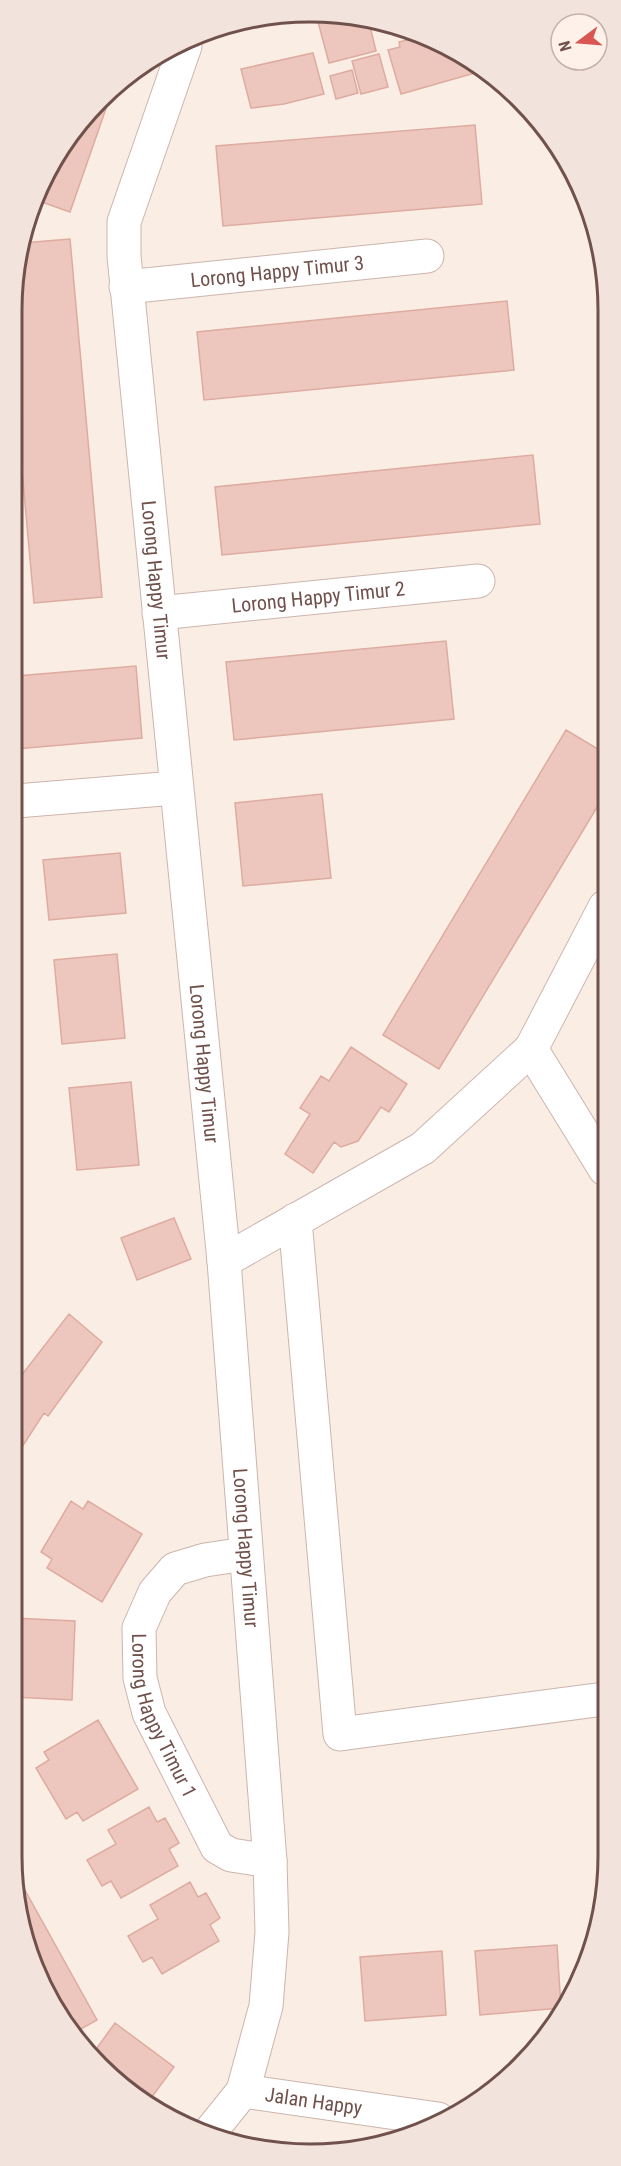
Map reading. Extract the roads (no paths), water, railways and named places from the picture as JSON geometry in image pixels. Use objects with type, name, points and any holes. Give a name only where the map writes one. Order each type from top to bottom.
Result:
[{"type":"street","name":"Lorong Happy Timur","points":[[183,52],[124,222],[126,287],[224,1261],[270,1861],[272,1932],[266,2006],[243,2091]]},
{"type":"street","name":"Lorong Happy Timur 3","points":[[126,287],[427,256]]},
{"type":"street","name":"Lorong Happy Timur 2","points":[[159,614],[477,581]]},
{"type":"street","points":[[22,801],[175,788]]},
{"type":"street","points":[[224,1261],[423,1148],[531,1049],[598,920]]},
{"type":"street","points":[[531,1049],[598,1158]]},
{"type":"street","points":[[295,1220],[340,1734],[598,1700]]},
{"type":"street","name":"Lorong Happy Timur 1","points":[[245,1554],[205,1560],[175,1569],[154,1592],[139,1628],[140,1678],[148,1713],[217,1847],[231,1855],[270,1861]]},
{"type":"street","name":"Jalan Happy","points":[[214,2127],[243,2091],[430,2118]]}]
